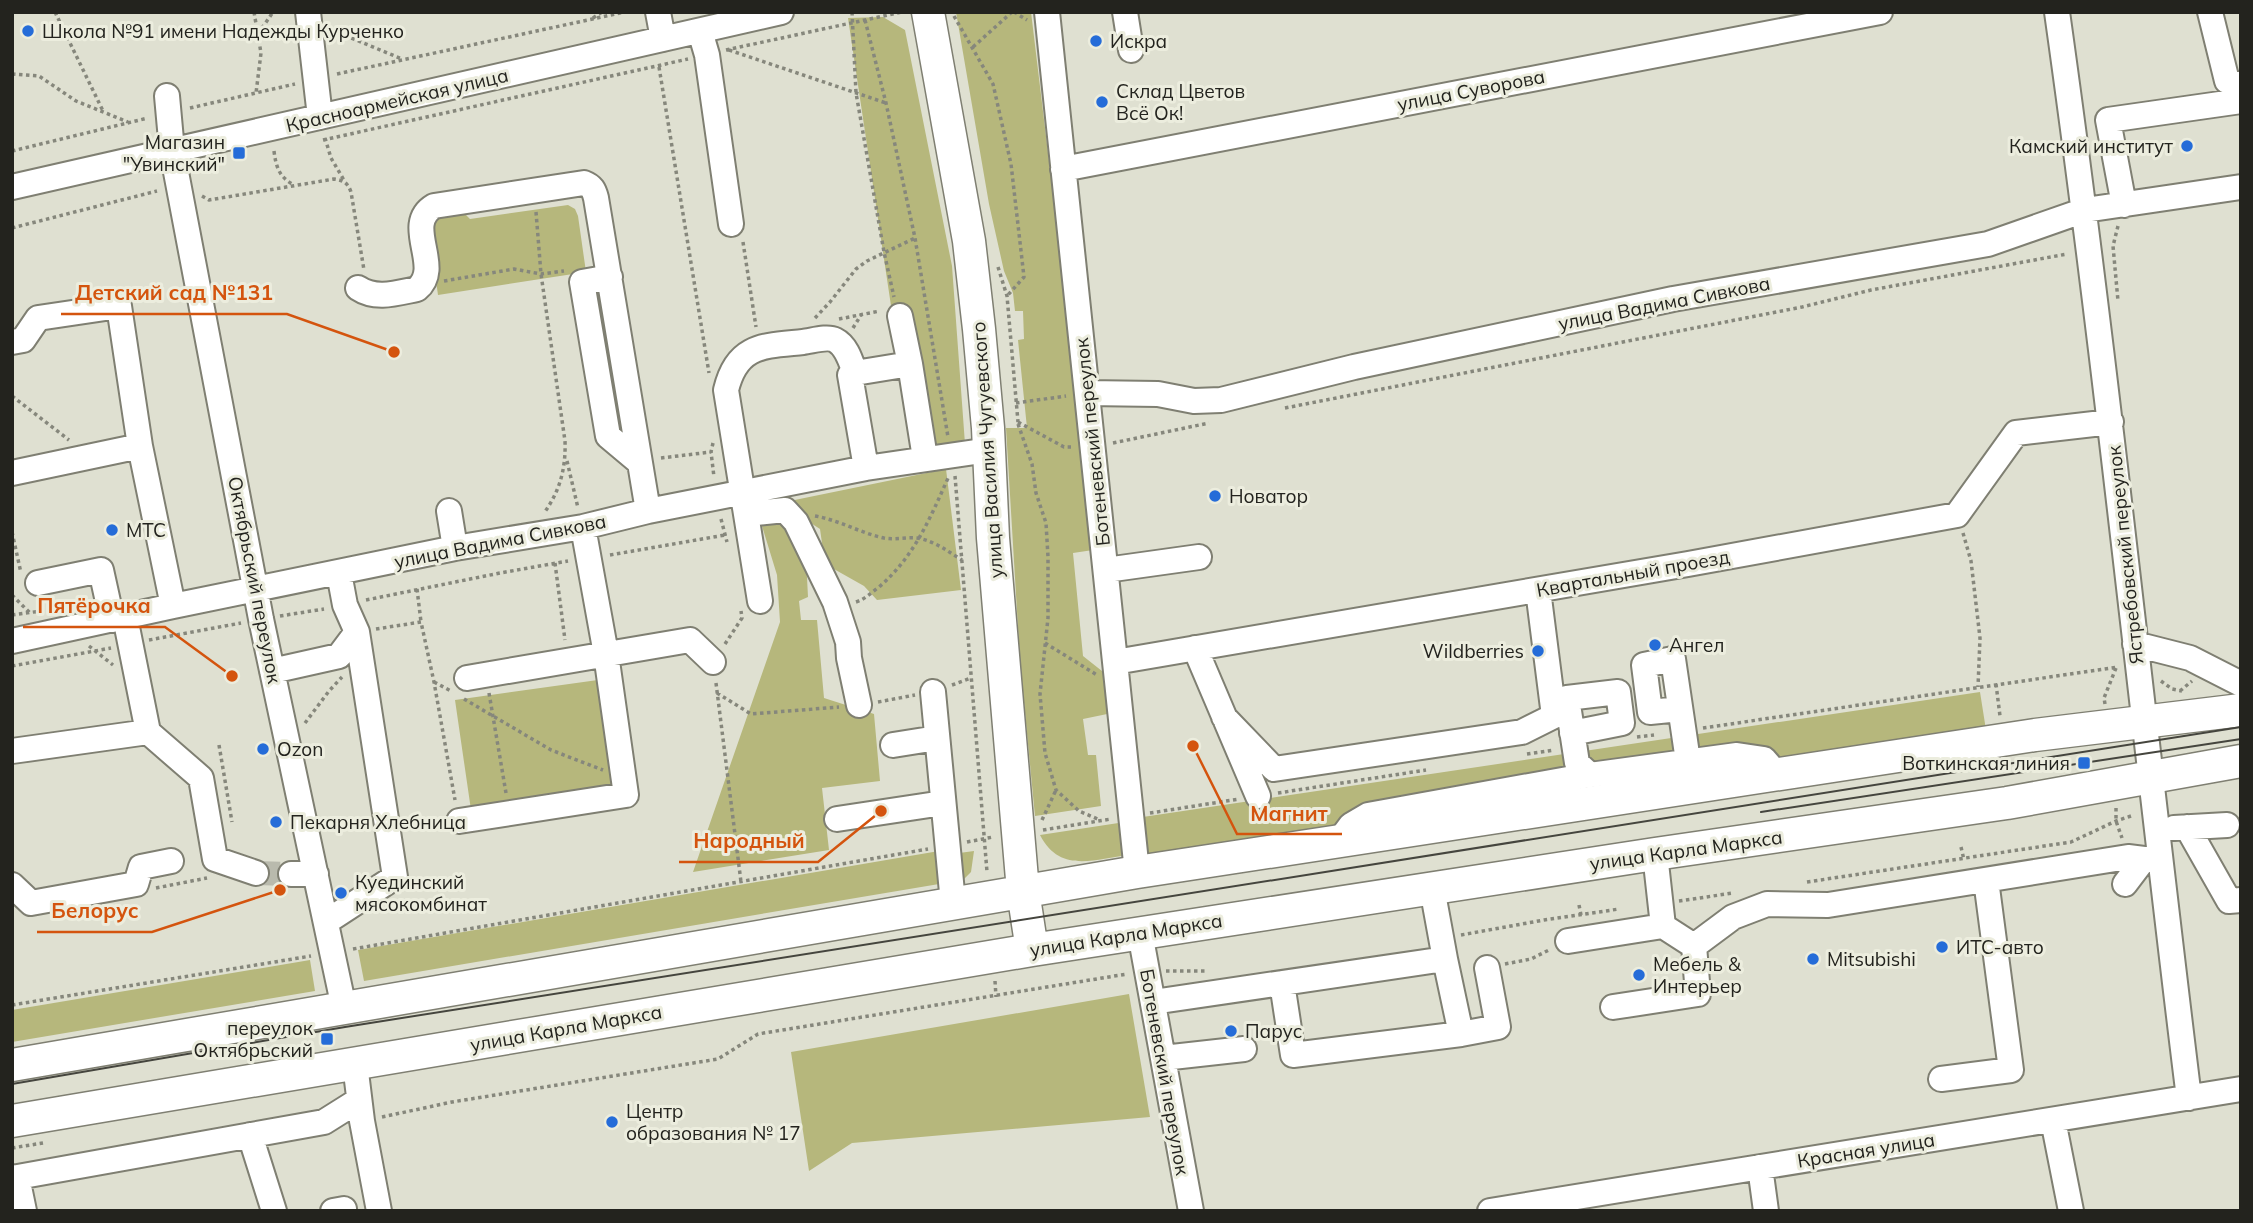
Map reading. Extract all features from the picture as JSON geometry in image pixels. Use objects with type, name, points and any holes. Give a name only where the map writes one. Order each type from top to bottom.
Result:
[{"type":"main road","name":"улица Василия Чугуевского","points":[[928,12],[969,241],[979,329],[994,552],[1023,891],[1031,950]]},
{"type":"main road","points":[[12,1065],[1137,872],[2035,735],[2241,710]]},
{"type":"main road","name":"улица Карла Маркса","points":[[12,1121],[1031,950],[2007,803],[2241,761]]},
{"type":"street","points":[[658,12],[663,39]]},
{"type":"street","name":"Красноармейская улица","points":[[12,187],[174,162],[323,128],[663,39],[781,12]]},
{"type":"street","name":"Ботеневский переулок","points":[[1047,12],[1137,872]]},
{"type":"street","points":[[1125,12],[1131,50]]},
{"type":"street","name":"улица Суворова","points":[[1063,169],[1880,12]]},
{"type":"street","name":"Ястребовский переулок","points":[[2057,12],[2111,422],[2129,659],[2144,723],[2156,829],[2151,858],[2189,1098]]},
{"type":"street","points":[[2210,12],[2227,81],[2241,85]]},
{"type":"street","points":[[308,16],[323,128]]},
{"type":"street","points":[[700,31],[718,52],[732,225]]},
{"type":"street","name":"Октябрьский переулок","points":[[167,96],[174,162],[261,619],[344,1008]]},
{"type":"street","points":[[2071,112],[2108,120],[2241,101]]},
{"type":"street","points":[[2108,120],[2124,205]]},
{"type":"street","points":[[362,283],[365,293],[377,296],[417,289],[425,280],[427,270],[420,222],[433,206],[584,183],[592,187],[646,460],[648,511]]},
{"type":"street","name":"улица Вадима Сивкова","points":[[1087,394],[1158,394],[1194,401],[1222,400],[1354,367],[1673,299],[1988,244],[2085,210],[2241,187]]},
{"type":"street","points":[[12,342],[23,340],[38,318],[119,306],[140,446],[173,606]]},
{"type":"street","points":[[899,312],[925,458]]},
{"type":"street","points":[[750,603],[744,503],[726,390],[731,375],[742,358],[759,347],[831,339],[845,350],[855,373]]},
{"type":"street","points":[[866,468],[850,375],[910,364]]},
{"type":"street","points":[[1957,515],[2016,433],[2111,422]]},
{"type":"street","points":[[12,473],[140,446]]},
{"type":"street","name":"улица Вадима Сивкова","points":[[12,641],[455,548],[583,527],[648,511],[744,503],[866,468],[989,450]]},
{"type":"street","points":[[744,503],[785,510],[796,522],[838,608],[848,642],[859,705]]},
{"type":"street","points":[[449,511],[455,548]]},
{"type":"street","name":"Квартальный проезд","points":[[1117,673],[1195,648],[1957,515]]},
{"type":"street","points":[[459,821],[625,795],[606,654],[583,527]]},
{"type":"street","points":[[1106,570],[1199,557]]},
{"type":"street","points":[[38,583],[101,570],[118,618],[148,732],[201,778],[215,859],[256,873]]},
{"type":"street","points":[[326,922],[396,877],[357,632],[345,605],[339,573]]},
{"type":"street","points":[[1224,718],[1274,769],[1522,732],[1554,716],[1538,590]]},
{"type":"street","points":[[272,671],[339,656],[357,632]]},
{"type":"street","points":[[476,676],[690,640],[713,662]]},
{"type":"street","points":[[1195,648],[1258,796]]},
{"type":"street","points":[[2129,659],[2190,658],[2241,684]]},
{"type":"street","points":[[933,692],[953,903]]},
{"type":"street","points":[[1682,720],[1688,761]]},
{"type":"street","points":[[12,751],[148,732]]},
{"type":"street","points":[[893,745],[937,738]]},
{"type":"street","points":[[1573,740],[1577,763],[1590,775]]},
{"type":"street","points":[[1339,841],[1352,825],[1368,815],[1590,775],[1737,755],[1763,759],[1777,774]]},
{"type":"street","points":[[837,819],[943,803]]},
{"type":"street","points":[[2156,829],[2227,825]]},
{"type":"street","points":[[2188,827],[2229,901],[2241,900]]},
{"type":"street","points":[[1655,854],[1663,926]]},
{"type":"street","points":[[1693,946],[1733,917],[1767,904],[1828,905],[2128,857],[2151,858]]},
{"type":"street","points":[[2125,884],[2151,858]]},
{"type":"street","points":[[12,885],[31,903],[136,884],[141,867],[171,861]]},
{"type":"street","points":[[291,874],[316,874]]},
{"type":"street","points":[[1941,1079],[2011,1070],[1986,880]]},
{"type":"street","points":[[1432,888],[1461,1034]]},
{"type":"street","points":[[1568,941],[1663,926],[1693,946]]},
{"type":"street","name":"Ботеневский переулок","points":[[1140,933],[1191,1211]]},
{"type":"street","points":[[1613,1007],[1698,994],[1693,946]]},
{"type":"street","points":[[1153,1002],[1445,960]]},
{"type":"street","points":[[1282,983],[1293,1055],[1498,1027],[1487,968]]},
{"type":"street","points":[[1163,1058],[1244,1049]]},
{"type":"street","points":[[355,1063],[379,1211]]},
{"type":"street","name":"Красная улица","points":[[1490,1211],[2241,1090]]},
{"type":"street","points":[[2216,1093],[2241,1107]]},
{"type":"street","points":[[24,1211],[15,1178],[324,1122],[350,1104],[361,1110]]},
{"type":"street","points":[[2053,1120],[2071,1211]]},
{"type":"street","points":[[250,1135],[274,1211]]},
{"type":"street","points":[[1760,1167],[1766,1211]]},
{"type":"path","points":[[55,12],[103,111]]},
{"type":"path","points":[[254,12],[261,53],[256,93]]},
{"type":"path","points":[[258,34],[273,12]]},
{"type":"path","points":[[592,19],[602,12]]},
{"type":"path","points":[[316,79],[625,12]]},
{"type":"path","points":[[852,12],[856,93],[884,253],[899,312]]},
{"type":"path","points":[[313,142],[323,128],[659,66],[902,12]]},
{"type":"path","points":[[952,12],[993,84],[1011,164],[1024,277],[1007,296],[1016,403],[1087,394]]},
{"type":"path","points":[[973,47],[1013,12]]},
{"type":"path","points":[[308,16],[404,60]]},
{"type":"path","points":[[718,52],[886,103]]},
{"type":"path","points":[[659,66],[710,381]]},
{"type":"path","points":[[12,74],[39,76],[76,101],[130,122]]},
{"type":"path","points":[[323,128],[331,158],[351,192],[362,283]]},
{"type":"path","points":[[274,151],[278,171],[286,181],[296,186]]},
{"type":"path","points":[[12,228],[169,188],[174,162],[185,171],[189,187],[209,200],[334,179],[346,183]]},
{"type":"path","points":[[538,190],[535,214],[541,274],[566,456],[583,527]]},
{"type":"path","points":[[823,321],[811,324],[856,269],[915,238]]},
{"type":"path","points":[[1283,408],[1802,307],[1871,290],[2090,250]]},
{"type":"path","points":[[425,280],[441,281],[514,269],[541,274],[569,270]]},
{"type":"path","points":[[836,320],[899,312],[927,304]]},
{"type":"path","points":[[1102,820],[1079,811],[1056,790],[1045,753],[1040,694],[1048,581],[1046,523],[1036,493],[1032,464],[1018,422],[1064,447],[1092,447],[1217,421]]},
{"type":"path","points":[[646,460],[711,452],[713,442]]},
{"type":"path","points":[[500,573],[511,555],[515,537],[523,528],[539,520],[553,501],[566,456]]},
{"type":"path","points":[[838,608],[864,599],[890,577],[916,546],[953,466]]},
{"type":"path","points":[[785,510],[836,520],[863,532],[886,538],[920,538],[942,546],[963,561]]},
{"type":"path","points":[[1957,515],[1971,561],[1976,600],[1980,638],[1978,687]]},
{"type":"path","points":[[261,619],[345,605],[500,573],[725,534],[729,546]]},
{"type":"path","points":[[555,563],[568,659]]},
{"type":"path","points":[[417,589],[459,821]]},
{"type":"path","points":[[12,594],[29,613]]},
{"type":"path","points":[[741,882],[713,662],[750,603]]},
{"type":"path","points":[[357,632],[421,622]]},
{"type":"path","points":[[1045,643],[1101,678],[1117,673]]},
{"type":"path","points":[[286,736],[304,724],[329,691],[361,657]]},
{"type":"path","points":[[1629,738],[1682,720],[1978,687],[2129,659],[2155,666],[2162,682],[2172,689],[2192,694]]},
{"type":"path","points":[[476,676],[492,715],[506,795]]},
{"type":"path","points":[[435,682],[551,750],[623,776]]},
{"type":"path","points":[[1526,754],[1573,740]]},
{"type":"path","points":[[1056,790],[1037,830],[1433,769]]},
{"type":"path","points":[[12,1005],[332,953],[1019,833]]},
{"type":"path","points":[[1487,968],[1531,959],[1568,941]]},
{"type":"path","points":[[361,1110],[452,1102],[718,1059],[758,1034],[1147,971]]},
{"type":"green space","points":[[956,12],[1031,12],[1081,426],[1093,550],[1073,553],[1083,656],[1107,675],[1112,713],[1083,719],[1088,755],[1096,755],[1101,806],[1035,816],[1020,661],[1006,428],[1027,428],[1018,340],[1024,339],[1023,311],[1015,311],[1013,293],[1004,271],[989,204]]},
{"type":"green space","points":[[883,17],[905,30],[952,266],[965,444],[913,453],[848,18]]},
{"type":"green space","points":[[568,205],[575,209],[578,216],[586,272],[438,295],[429,231],[439,219],[465,214],[470,219]]},
{"type":"green space","points":[[946,469],[961,590],[877,600],[864,586],[825,564],[820,529],[780,503]]},
{"type":"green space","points":[[783,520],[806,558],[808,597],[799,601],[801,620],[817,620],[824,698],[874,714],[880,781],[822,788],[829,850],[693,872],[780,622],[777,575],[762,526]]},
{"type":"green space","points":[[605,679],[620,789],[471,810],[455,700]]},
{"type":"green space","points":[[1980,692],[1986,730],[1142,856],[1136,818]]},
{"type":"green space","points":[[1125,822],[1129,855],[1091,861],[1068,860],[1057,855],[1040,835]]},
{"type":"green space","points":[[939,851],[945,883],[364,981],[358,950]]},
{"type":"green space","points":[[974,851],[971,872],[962,881],[952,854]]},
{"type":"green space","points":[[310,960],[315,991],[12,1042],[12,1010]]},
{"type":"green space","points":[[1129,994],[1150,1117],[852,1143],[809,1171],[791,1052]]},
{"type":"tunnel","points":[[256,873],[291,874]]},
{"type":"tram line","points":[[12,1084],[345,1027],[2241,727]]},
{"type":"tram line","points":[[1761,812],[2241,739]]},
{"type":"place","name":"Школа №91 имени Надежды Курченко","points":[[28,31]]},
{"type":"place","name":"Искра","points":[[1096,41]]},
{"type":"place","name":"Склад Цветов Всё Ок!","points":[[1102,102]]},
{"type":"place","name":"Камский институт","points":[[2187,146]]},
{"type":"place","name":"Магазин \"Увинский\"","points":[[239,153]]},
{"type":"place","name":"Детский сад №131","points":[[394,352]]},
{"type":"place","name":"Новатор","points":[[1215,496]]},
{"type":"place","name":"МТС","points":[[112,530]]},
{"type":"place","name":"Ангел","points":[[1655,645]]},
{"type":"place","name":"Wildberries","points":[[1538,651]]},
{"type":"place","name":"Пятёрочка","points":[[232,676]]},
{"type":"place","name":"Магнит","points":[[1193,746]]},
{"type":"place","name":"Ozon","points":[[263,749]]},
{"type":"place","name":"Воткинская линия","points":[[2084,763]]},
{"type":"place","name":"Народный","points":[[881,811]]},
{"type":"place","name":"Пекарня Хлебница","points":[[276,822]]},
{"type":"place","name":"Белорус","points":[[280,890]]},
{"type":"place","name":"Куединский мясокомбинат","points":[[341,893]]},
{"type":"place","name":"ИТС-авто","points":[[1942,947]]},
{"type":"place","name":"Mitsubishi","points":[[1813,959]]},
{"type":"place","name":"Мебель & Интерьер","points":[[1639,975]]},
{"type":"place","name":"Парус","points":[[1231,1031]]},
{"type":"place","name":"переулок Октябрьский","points":[[327,1039]]},
{"type":"place","name":"Центр образования № 17","points":[[612,1122]]}]
